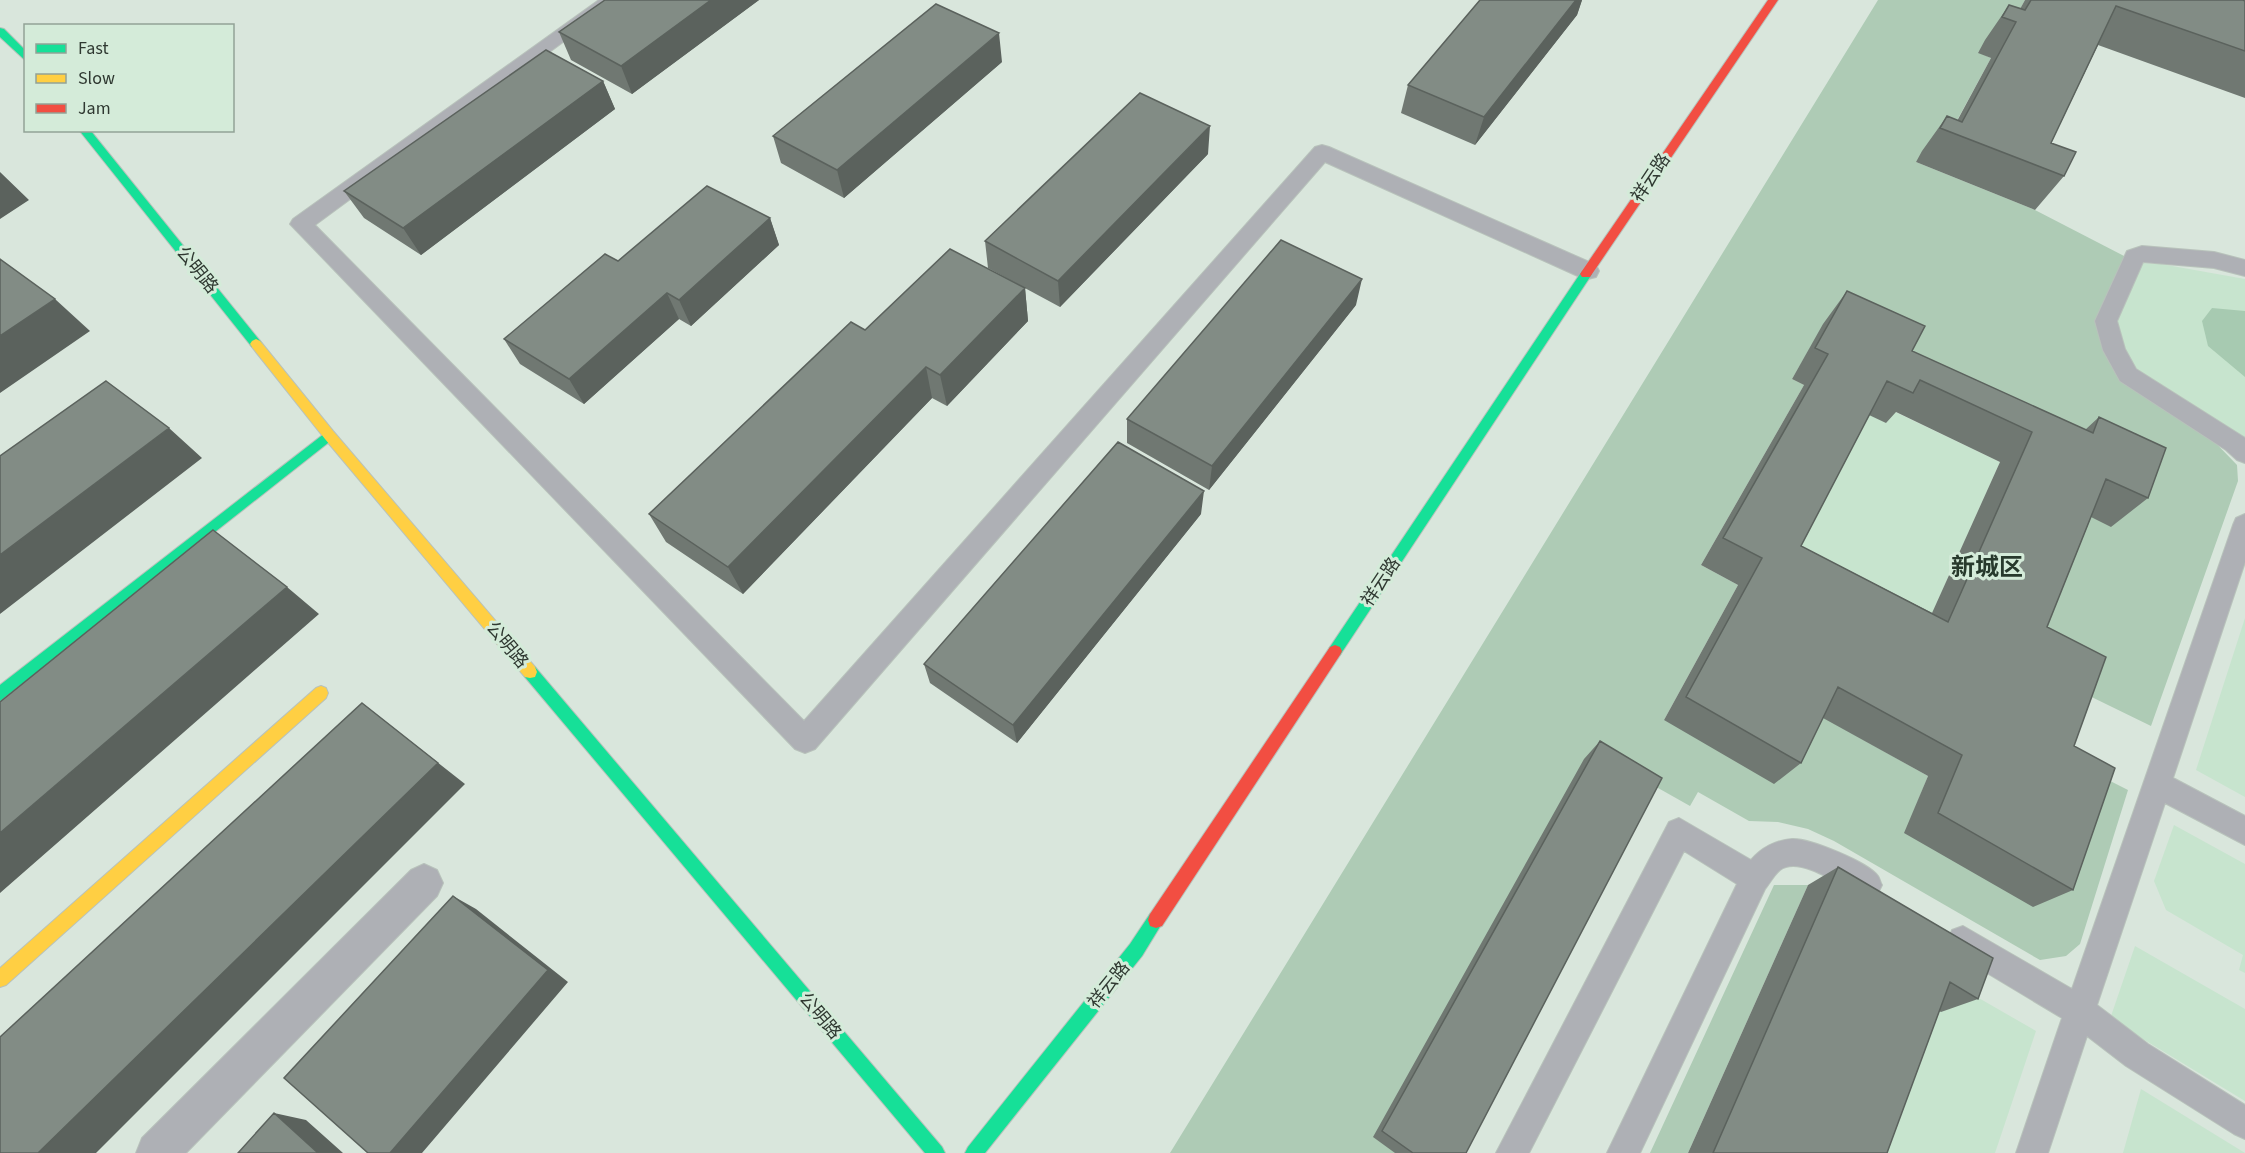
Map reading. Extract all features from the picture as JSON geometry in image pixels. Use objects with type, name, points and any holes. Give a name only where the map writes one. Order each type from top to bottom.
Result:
[{"type":"street","name":"祥云路","points":[[974,1153],[1136,950],[1588,271],[1773,0]]},
{"type":"street","points":[[0,31],[24,56]]},
{"type":"street","name":"公明路","points":[[86,132],[329,435],[936,1153]]},
{"type":"street","points":[[0,694],[329,435]]},
{"type":"street","points":[[0,979],[321,693]]},
{"type":"street","points":[[157,1153],[424,883]]},
{"type":"lane","points":[[611,0],[301,224],[805,740],[1322,152],[1588,271]]},
{"type":"lane","points":[[2245,268],[2214,260],[2142,254],[2134,257],[2106,321],[2114,350],[2128,375],[2234,443],[2245,453]]},
{"type":"lane","points":[[2032,1153],[2245,525]]},
{"type":"lane","points":[[2156,783],[2245,831]]},
{"type":"lane","points":[[1512,1153],[1679,832],[1755,879]]},
{"type":"lane","points":[[1623,1153],[1755,879],[1771,859],[1797,852],[1833,864],[1894,901]]},
{"type":"lane","points":[[1936,925],[2080,1011],[2136,1055],[2245,1123]]},
{"type":"shaded area","points":[[1878,0],[2025,0],[2000,46],[1978,52],[1991,58],[1937,157],[1916,162],[2035,210],[2126,257],[2099,322],[2121,381],[2208,435],[2237,465],[2238,481],[2151,726],[2067,685],[2012,652],[2071,507],[1824,324],[1792,379],[1804,385],[1701,565],[1738,585],[1664,720],[1810,710],[1928,776],[1905,833],[2043,747],[2128,790],[2080,944],[2066,956],[2040,960],[1834,841],[1808,829],[1778,822],[1749,821],[1698,792],[1690,806],[1651,784],[1395,1153],[1170,1153]]},
{"type":"shaded area","points":[[2140,263],[2161,264],[2245,279],[2245,440],[2135,374],[2120,350],[2115,321]]},
{"type":"shaded area","points":[[2212,308],[2245,311],[2245,377],[2208,346],[2202,321]]},
{"type":"shaded area","points":[[1893,411],[2000,462],[1917,647],[1776,573],[1861,412]]},
{"type":"shaded area","points":[[2245,618],[2245,797],[2196,770]]},
{"type":"shaded area","points":[[2174,825],[2245,864],[2245,973],[2239,970],[2243,955],[2166,910],[2154,881]]},
{"type":"shaded area","points":[[1774,885],[1808,885],[1688,1153],[1650,1153]]},
{"type":"shaded area","points":[[2135,946],[2245,1009],[2245,1101],[2110,1019]]},
{"type":"shaded area","points":[[1951,982],[2036,1031],[1995,1153],[1853,1153]]},
{"type":"shaded area","points":[[2141,1089],[2245,1153],[2123,1153]]},
{"type":"building","points":[[605,0],[711,0],[621,66],[559,32]]},
{"type":"building","points":[[1480,0],[1576,0],[1484,117],[1408,85]]},
{"type":"building","points":[[2031,0],[2243,0],[2245,1],[2245,51],[2116,6],[2051,143],[2076,152],[2064,176],[1940,128],[1947,116],[1962,122],[2016,22],[2002,17],[2009,5],[2025,10]]},
{"type":"building","points":[[936,4],[999,33],[837,170],[773,136]]},
{"type":"building","points":[[546,50],[603,81],[403,228],[344,191]]},
{"type":"building","points":[[1140,93],[1210,126],[1058,281],[985,241]]},
{"type":"building","points":[[707,186],[770,218],[679,300],[667,293],[569,379],[504,339],[605,254],[618,261]]},
{"type":"building","points":[[1281,240],[1362,279],[1212,466],[1127,419]]},
{"type":"building","points":[[950,249],[1025,288],[940,375],[926,367],[728,567],[649,514],[851,322],[865,330]]},
{"type":"building","points":[[0,259],[55,299],[0,336]]},
{"type":"building","points":[[1847,291],[1925,326],[1912,351],[2093,433],[2099,417],[2166,448],[2148,498],[2106,479],[2047,627],[2106,657],[2074,746],[2115,768],[2073,890],[1938,813],[1962,755],[1838,687],[1801,763],[1686,697],[1762,558],[1723,538],[1828,354],[1815,348]],"holes":[[[1920,380],[2032,432],[1948,622],[1801,546],[1887,381],[1913,393]]]},
{"type":"building","points":[[106,381],[169,428],[0,555],[0,456]]},
{"type":"building","points":[[1118,442],[1204,491],[1013,725],[924,664]]},
{"type":"building","points":[[213,530],[287,587],[0,833],[0,702]]},
{"type":"building","points":[[362,703],[438,763],[38,1153],[0,1153],[0,1037]]},
{"type":"building","points":[[1600,741],[1662,778],[1466,1153],[1413,1153],[1382,1131]]},
{"type":"building","points":[[1838,867],[1993,958],[1978,999],[1950,982],[1887,1153],[1713,1153]]},
{"type":"building","points":[[453,896],[548,970],[390,1153],[368,1153],[284,1078]]},
{"type":"building","points":[[274,1113],[318,1153],[238,1153]]},
{"type":"traffic: fast","points":[[0,31],[24,56]]},
{"type":"traffic: fast","points":[[86,132],[256,344]]},
{"type":"traffic: fast","points":[[1335,651],[1586,274]]},
{"type":"traffic: fast","points":[[0,694],[329,435]]},
{"type":"traffic: fast","points":[[530,672],[936,1153]]},
{"type":"traffic: fast","points":[[974,1153],[1136,950],[1156,920]]},
{"type":"traffic: slow","points":[[256,344],[329,435],[530,672]]},
{"type":"traffic: slow","points":[[0,979],[321,693]]},
{"type":"traffic: jam","points":[[1586,274],[1773,0]]},
{"type":"traffic: jam","points":[[1156,920],[1335,651]]},
{"type":"district","name":"新城区","points":[[1987,567]]}]
